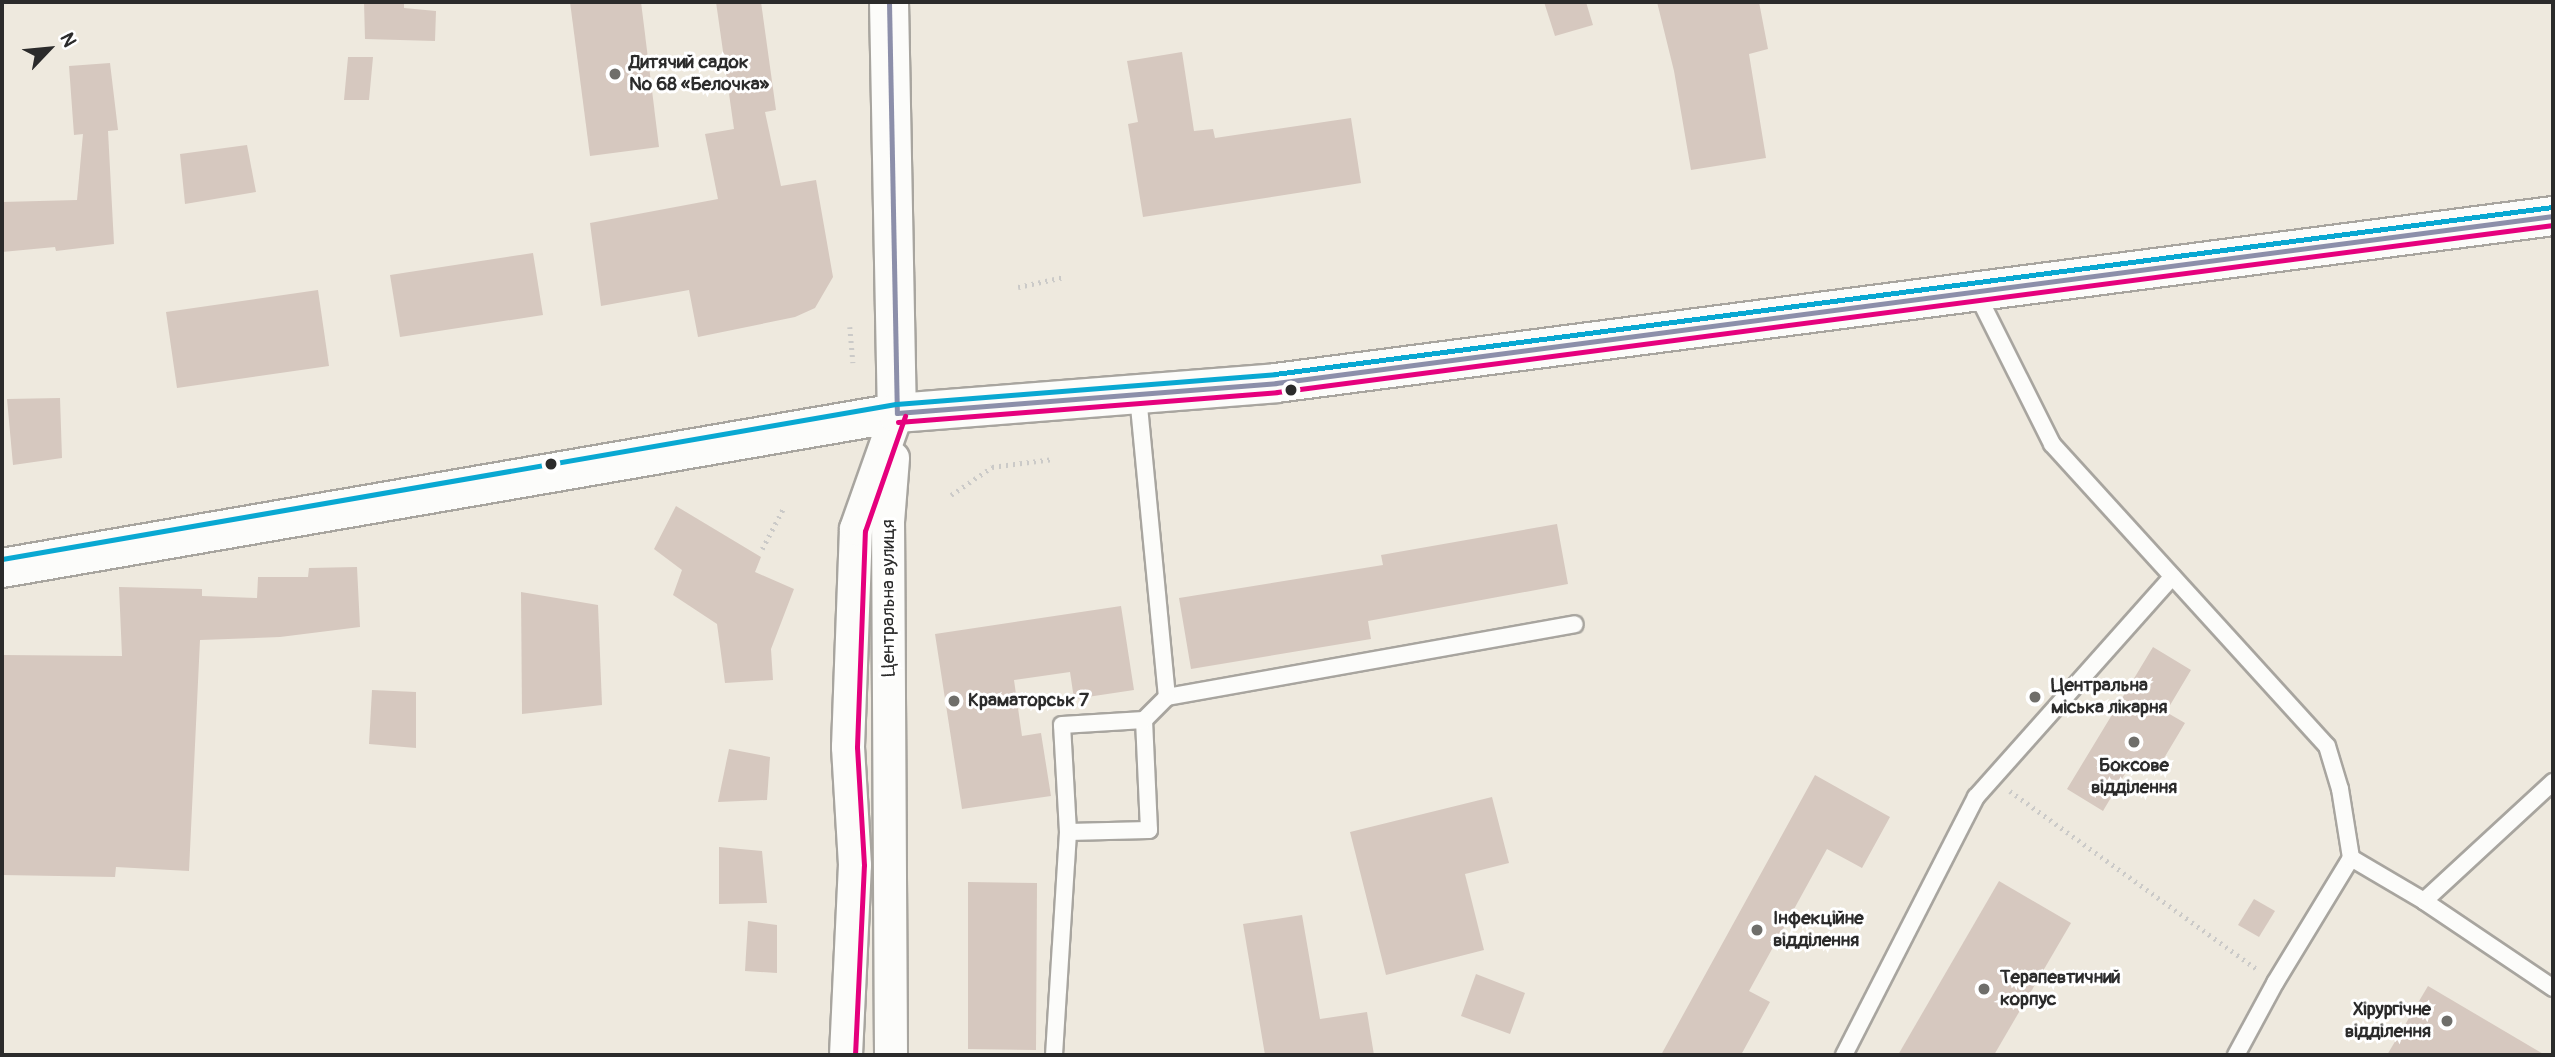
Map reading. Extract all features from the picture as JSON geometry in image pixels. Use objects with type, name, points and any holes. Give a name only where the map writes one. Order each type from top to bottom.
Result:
[{"type":"main road","points":[[889,2],[897,413]]},
{"type":"main road","points":[[2,568],[897,413],[1276,383],[1974,289],[2553,216]]},
{"type":"street","name":"Центральна вулиця","points":[[846,1055],[855,865],[848,747],[856,530],[897,413]]},
{"type":"street","name":"Центральна вулиця","points":[[891,1055],[888,522],[897,413]]},
{"type":"lane","points":[[1974,289],[2052,444],[2327,746],[2340,789],[2351,858],[2275,983],[2236,1055]]},
{"type":"lane","points":[[1138,394],[1167,697]]},
{"type":"lane","points":[[1844,1055],[1976,797],[2172,577]]},
{"type":"lane","points":[[1054,1055],[1068,832],[1062,725],[1144,720],[1167,697],[1575,624]]},
{"type":"lane","points":[[1068,832],[1149,830],[1144,720]]},
{"type":"lane","points":[[2424,901],[2553,782]]},
{"type":"lane","points":[[2351,858],[2424,901],[2553,988]]},
{"type":"path","points":[[1018,287],[1065,277]]},
{"type":"path","points":[[850,327],[853,363]]},
{"type":"path","points":[[951,495],[992,467],[1053,459]]},
{"type":"path","points":[[762,549],[783,509]]},
{"type":"path","points":[[1993,778],[2275,983]]},
{"type":"building","points":[[364,2],[404,2],[404,8],[436,11],[435,41],[365,39]]},
{"type":"building","name":"Дитячий садок № 68 «Белочка»","points":[[570,2],[641,2],[659,147],[590,156]]},
{"type":"building","points":[[716,2],[761,2],[776,110],[765,112],[781,186],[816,180],[833,277],[815,308],[795,317],[698,337],[689,290],[601,306],[590,223],[718,199],[705,134],[734,129]]},
{"type":"building","points":[[1544,2],[1586,2],[1593,25],[1555,36]]},
{"type":"building","points":[[1657,2],[1759,2],[1768,49],[1749,54],[1766,158],[1691,170],[1674,71]]},
{"type":"building","points":[[1182,52],[1194,131],[1213,129],[1215,138],[1351,118],[1361,183],[1143,217],[1128,124],[1138,122],[1127,61]]},
{"type":"building","points":[[348,57],[373,57],[369,100],[344,100]]},
{"type":"building","points":[[110,63],[118,130],[108,131],[114,244],[56,251],[55,247],[2,252],[2,202],[77,200],[83,134],[74,135],[69,66]]},
{"type":"building","points":[[247,145],[256,192],[185,204],[180,154]]},
{"type":"building","points":[[533,253],[543,315],[400,337],[390,275]]},
{"type":"building","points":[[318,290],[329,366],[177,388],[166,312]]},
{"type":"building","points":[[60,398],[62,458],[13,465],[7,399]]},
{"type":"building","points":[[676,506],[761,557],[755,572],[794,589],[771,649],[773,680],[725,683],[717,624],[673,595],[682,570],[654,549]]},
{"type":"building","points":[[1557,524],[1568,584],[1368,621],[1371,639],[1191,669],[1179,598],[1383,565],[1381,555]]},
{"type":"building","points":[[357,567],[360,627],[280,637],[200,640],[189,871],[116,867],[115,877],[2,875],[2,655],[122,656],[119,587],[202,589],[202,596],[257,598],[258,577],[308,577],[309,568]]},
{"type":"building","points":[[521,592],[598,605],[602,705],[522,714]]},
{"type":"building","points":[[1121,606],[1134,690],[1074,699],[1070,672],[1014,680],[1022,736],[1041,733],[1051,796],[962,809],[935,634]]},
{"type":"building","name":"Боксове відділення","points":[[2153,647],[2191,670],[2166,712],[2185,723],[2154,775],[2132,762],[2103,811],[2067,789]]},
{"type":"building","points":[[372,690],[416,692],[416,748],[369,744]]},
{"type":"building","points":[[729,749],[770,757],[767,800],[718,802]]},
{"type":"building","name":"Інфекційне відділення","points":[[1815,775],[1890,817],[1862,868],[1827,849],[1749,991],[1770,1002],[1741,1055],[1661,1055]]},
{"type":"building","points":[[1492,797],[1509,863],[1465,874],[1484,950],[1386,975],[1350,832]]},
{"type":"building","points":[[719,847],[762,851],[767,903],[719,904]]},
{"type":"building","name":"Терапевтичний корпус","points":[[1999,881],[2071,923],[1994,1055],[1898,1055]]},
{"type":"building","points":[[968,882],[1037,883],[1036,1050],[968,1049]]},
{"type":"building","points":[[2254,899],[2275,911],[2259,937],[2238,925]]},
{"type":"building","points":[[1302,915],[1320,1019],[1367,1012],[1374,1055],[1265,1055],[1243,924]]},
{"type":"building","points":[[748,921],[777,925],[777,973],[745,971]]},
{"type":"building","points":[[1476,974],[1525,993],[1510,1034],[1461,1016]]},
{"type":"building","name":"Хірургічне відділення","points":[[2428,986],[2545,1055],[2387,1055]]},
{"type":"transit line","points":[[889,2],[897,413]]},
{"type":"transit line","points":[[2,559],[896,404],[1275,374],[2552,207]]},
{"type":"transit line","points":[[897,413],[1276,383],[2553,216]]},
{"type":"transit line","points":[[898,422],[1277,392],[2553,225]]},
{"type":"transit line","points":[[855,1055],[864,865],[857,747],[865,531],[905,416]]},
{"type":"place","name":"Дитячий садок № 68 «Белочка»","points":[[615,74]]},
{"type":"place","name":"Центральна міська лікарня","points":[[2035,697]]},
{"type":"place","name":"Краматорськ 7","points":[[954,701]]},
{"type":"place","name":"Боксове відділення","points":[[2134,742]]},
{"type":"place","name":"Інфекційне відділення","points":[[1757,930]]},
{"type":"place","name":"Терапевтичний корпус","points":[[1984,989]]},
{"type":"place","name":"Хірургічне відділення","points":[[2447,1021]]}]
